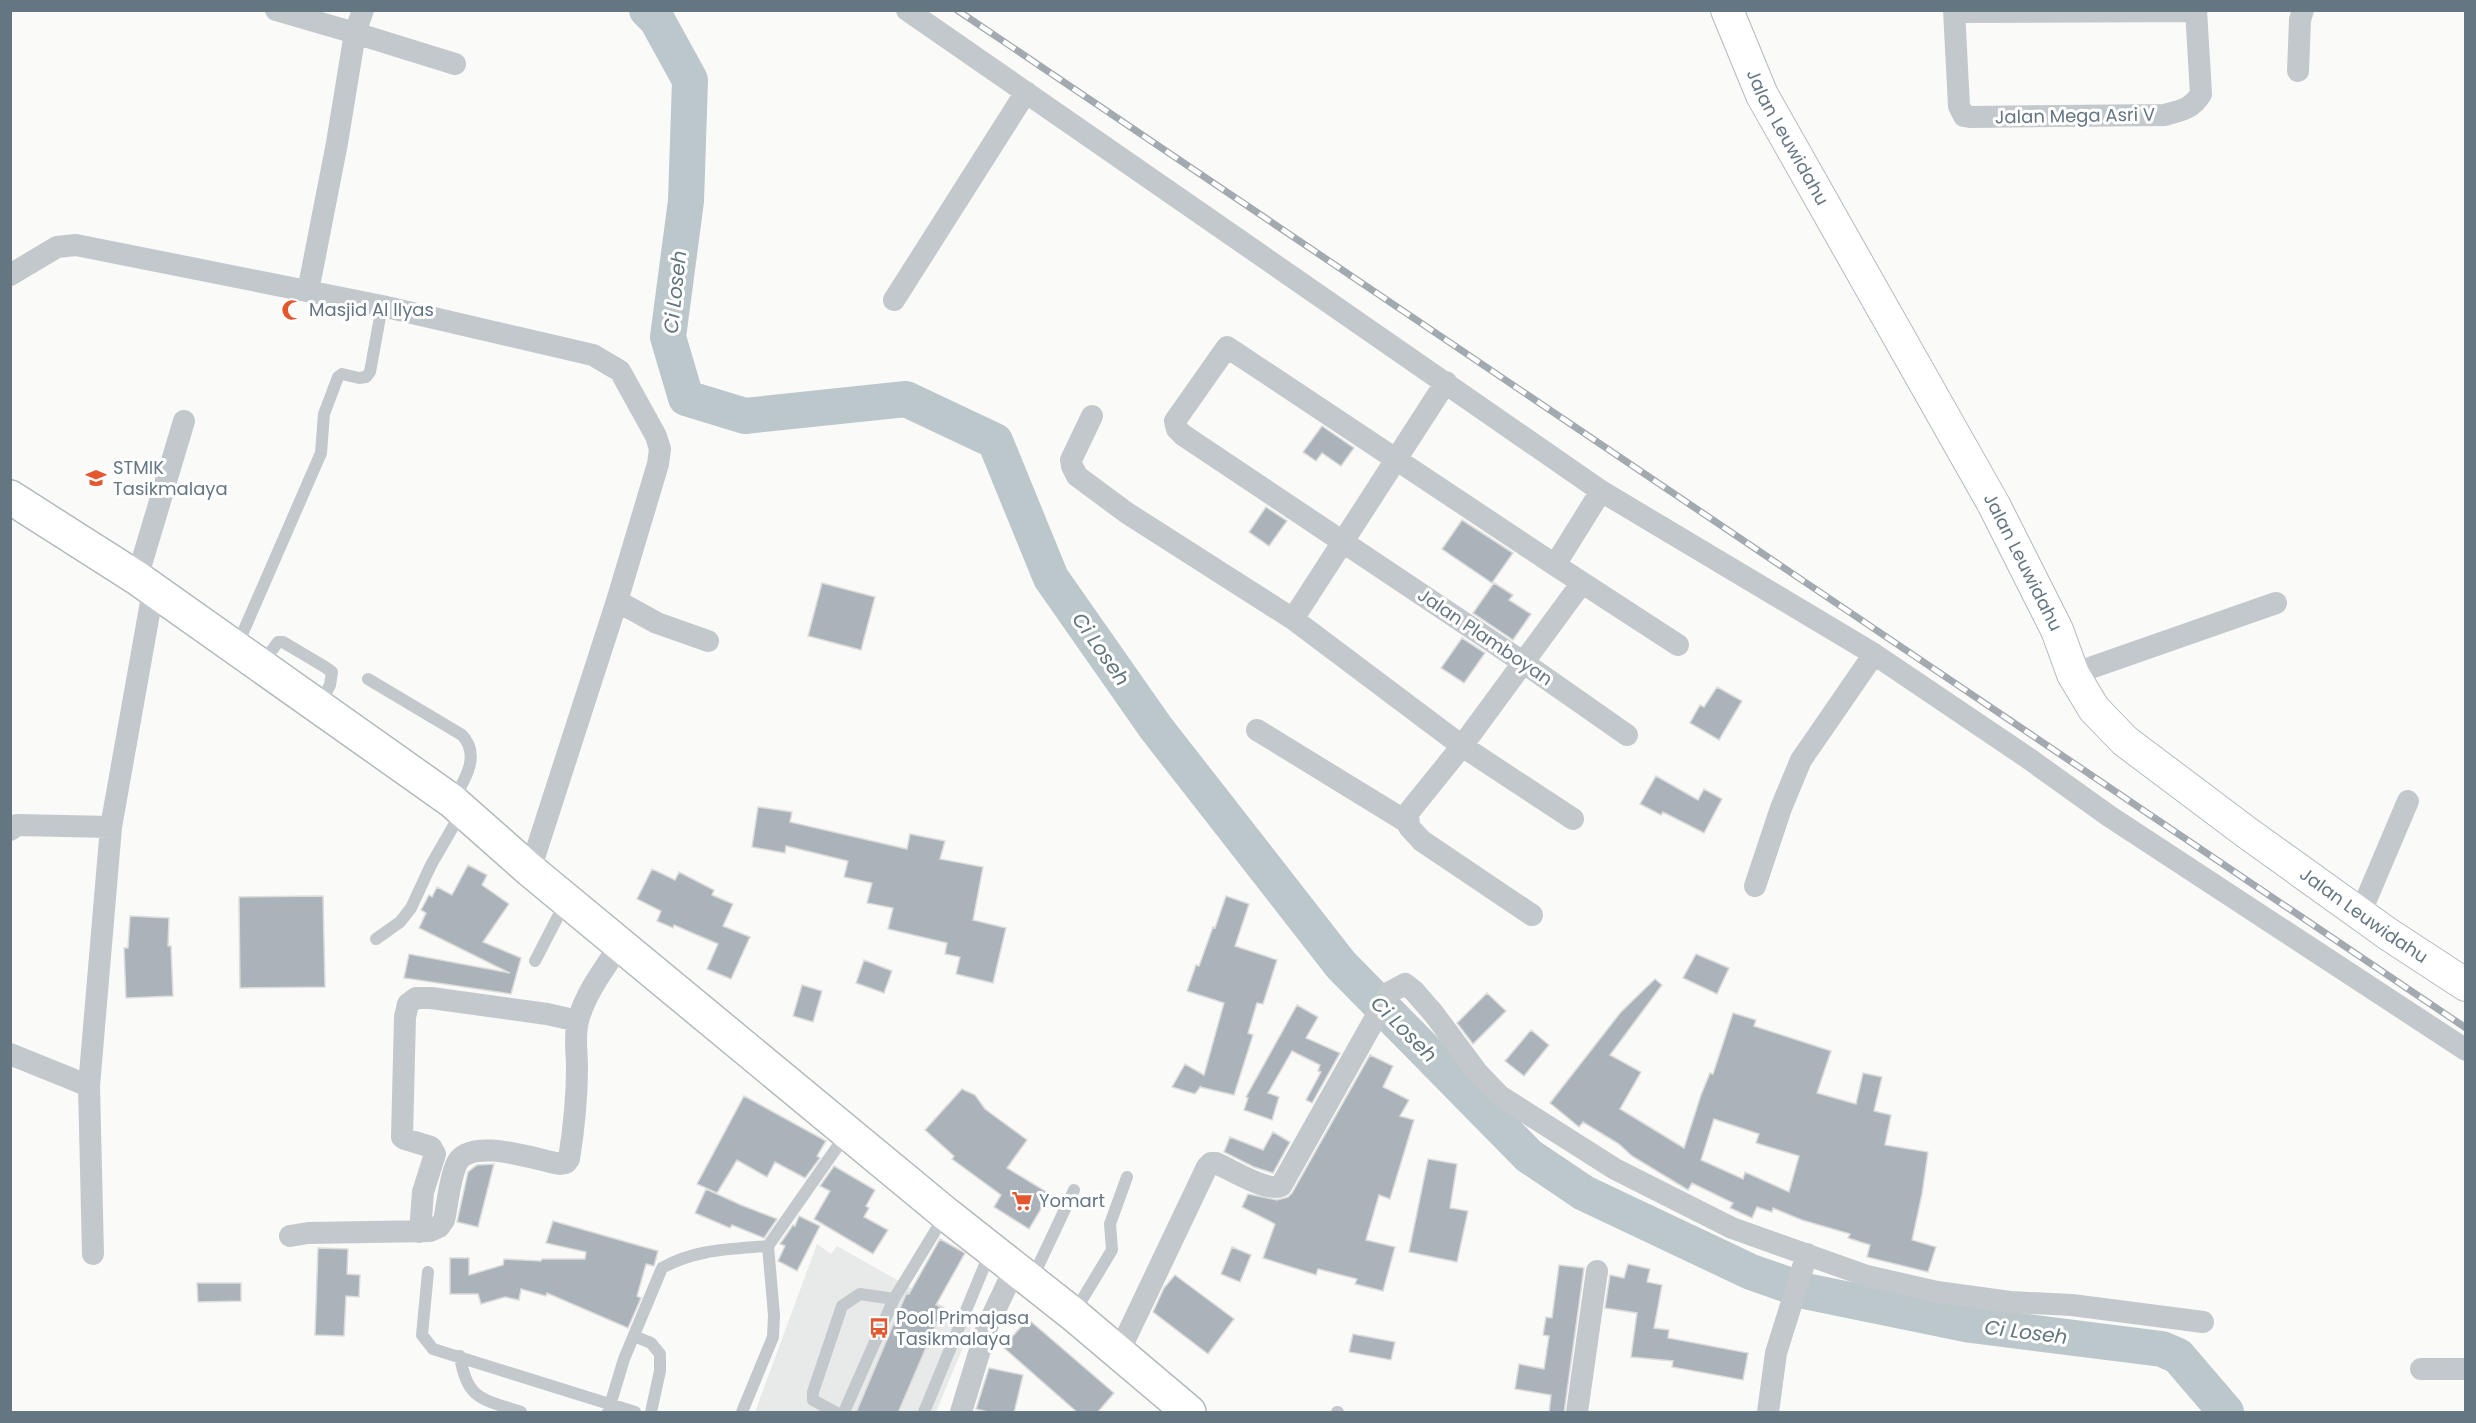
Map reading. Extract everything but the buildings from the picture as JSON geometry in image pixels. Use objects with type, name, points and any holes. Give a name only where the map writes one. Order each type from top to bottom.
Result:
[{"type":"highway","points":[[10,497],[145,584],[317,708],[458,805],[530,870],[620,945],[946,1214],[1119,1352],[1182,1410]]},
{"type":"street","points":[[276,10],[455,64]]},
{"type":"street","points":[[308,291],[337,143],[355,33],[363,10]]},
{"type":"street","points":[[907,10],[1602,491],[1874,654],[2109,816],[2466,1050]]},
{"type":"street","name":"Jalan Leuwidahu","points":[[1727,10],[1762,95],[1995,505],[2057,630],[2073,674],[2094,709],[2125,741],[2360,914],[2466,985]]},
{"type":"street","points":[[2298,71],[2300,20],[2303,10]]},
{"type":"street","points":[[2311,10],[2317,10]]},
{"type":"street","points":[[1954,11],[2196,11]]},
{"type":"street","name":"Jalan Mega Asri V","points":[[1954,11],[1959,106],[1964,116],[1970,117],[2164,115],[2181,111],[2195,104],[2200,94],[2196,11]]},
{"type":"street","points":[[894,300],[1026,92]]},
{"type":"street","points":[[10,275],[57,247],[76,245],[382,306],[593,355],[620,371],[656,435],[660,449],[658,464],[617,601],[530,870]]},
{"type":"street","name":"Jalan Plamboyan","points":[[1397,460],[1227,347],[1175,421],[1177,429],[1183,435],[1524,663],[1627,735]]},
{"type":"street","points":[[1293,619],[1446,382]]},
{"type":"street","points":[[1092,416],[1071,460],[1077,476],[1127,513],[1293,619],[1462,746],[1573,819]]},
{"type":"street","points":[[93,1254],[89,1086],[111,827],[145,584],[184,421]]},
{"type":"street","points":[[1397,460],[1581,584],[1678,645]]},
{"type":"street","points":[[1555,565],[1602,491]]},
{"type":"street","points":[[1407,822],[1408,813],[1462,746],[1581,584]]},
{"type":"street","points":[[617,601],[657,623],[708,641]]},
{"type":"street","points":[[2073,674],[2276,603]]},
{"type":"street","points":[[1755,886],[1801,760],[1874,654]]},
{"type":"street","points":[[1257,730],[1407,822],[1422,841],[1532,915]]},
{"type":"street","points":[[2360,914],[2408,801]]},
{"type":"street","points":[[10,830],[17,825],[111,827]]},
{"type":"street","points":[[290,1236],[309,1233],[420,1232],[439,1227],[444,1220],[456,1164],[472,1152],[491,1150],[560,1164],[566,1163],[569,1159],[575,1121],[577,1064],[575,1047],[578,1021],[593,988],[620,945]]},
{"type":"street","points":[[1119,1352],[1207,1167],[1211,1163],[1216,1163],[1266,1186],[1275,1189],[1281,1186],[1390,992],[1405,984],[1442,1023],[1487,1084],[1500,1096],[1605,1163],[1732,1228],[1867,1276],[1937,1292],[2010,1302],[2072,1305],[2204,1322]]},
{"type":"street","points":[[420,1232],[423,1192],[435,1154],[431,1147],[402,1137],[405,1017],[408,1004],[416,998],[450,1000],[547,1014],[578,1021]]},
{"type":"street","points":[[10,1054],[89,1086]]},
{"type":"street","points":[[1768,1413],[1776,1353],[1807,1254]]},
{"type":"street","points":[[961,1413],[987,1327],[1012,1266]]},
{"type":"street","points":[[1577,1413],[1597,1271]]},
{"type":"street","points":[[2421,1369],[2466,1369]]},
{"type":"lane","points":[[248,658],[321,453],[324,414],[338,377],[342,374],[359,378],[366,377],[370,372],[382,306]]},
{"type":"lane","points":[[368,679],[462,735],[468,742],[472,753],[458,805],[406,916],[376,939]]},
{"type":"lane","points":[[535,961],[567,900]]},
{"type":"lane","points":[[742,1413],[773,1337],[774,1315],[768,1246],[848,1132]]},
{"type":"lane","points":[[1073,1314],[1112,1250],[1110,1224],[1127,1177]]},
{"type":"lane","points":[[924,1413],[1012,1266],[1074,1190]]},
{"type":"lane","points":[[844,1413],[894,1299],[946,1214]]},
{"type":"lane","points":[[609,1408],[624,1359],[662,1268],[676,1260],[700,1252],[768,1246]]},
{"type":"lane","points":[[428,1272],[422,1335],[433,1349],[460,1356],[609,1408],[635,1413]]},
{"type":"lane","points":[[835,1413],[813,1400],[813,1392],[842,1306],[860,1294],[894,1299]]},
{"type":"lane","points":[[634,1336],[651,1343],[660,1354],[660,1371],[651,1413]]},
{"type":"lane","points":[[460,1356],[463,1377],[479,1398],[521,1413]]},
{"type":"shaded area","name":"Pool Primajasa Tasikmalaya","points":[[817,1244],[831,1254],[837,1246],[973,1323],[936,1412],[755,1412]]},
{"type":"waterway","name":"Ci Loseh","points":[[647,10],[657,20],[690,80],[686,201],[668,337],[686,398],[745,416],[906,399],[995,441],[1051,578],[1156,728],[1341,965],[1529,1156],[1584,1193],[1751,1272],[1794,1287]]},
{"type":"waterway","name":"Ci Loseh","points":[[1800,1290],[1971,1325],[2162,1349],[2178,1356],[2226,1412]]},
{"type":"railway","points":[[957,10],[2466,1028]]},
{"type":"place","name":"Masjid Al Ilyas","points":[[292,310]]},
{"type":"place","name":"STMIK Tasikmalaya","points":[[96,478]]},
{"type":"place","name":"Yomart","points":[[1022,1201]]},
{"type":"place","name":"Pool Primajasa Tasikmalaya","points":[[879,1328]]}]
